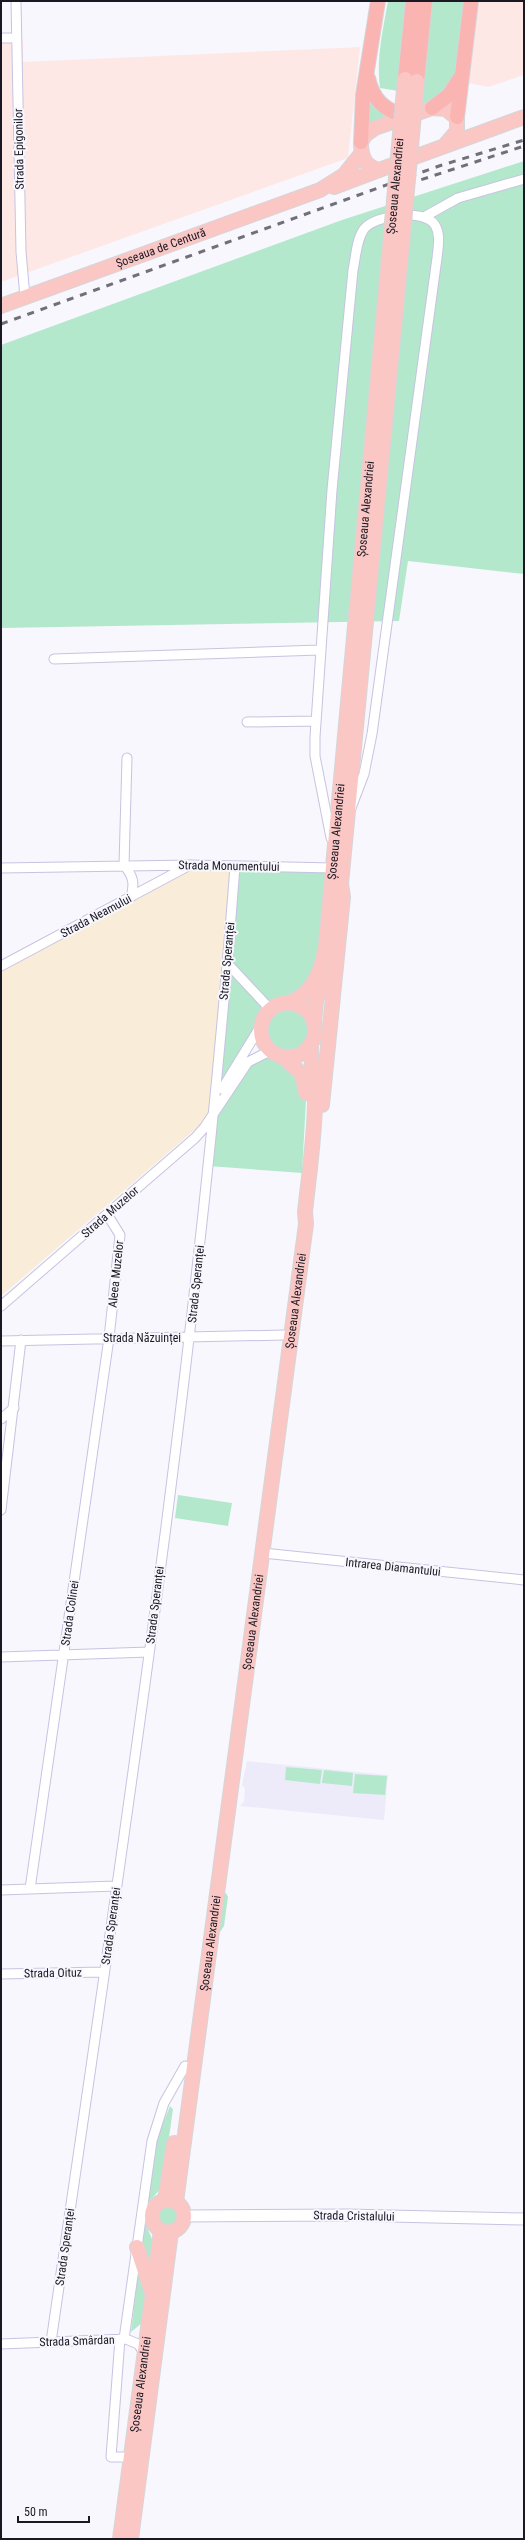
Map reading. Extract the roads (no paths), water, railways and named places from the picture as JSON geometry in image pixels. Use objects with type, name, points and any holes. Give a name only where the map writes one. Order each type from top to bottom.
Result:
[{"type":"highway","points":[[361,148],[363,95],[378,1]]},
{"type":"highway","name":"Șoseaua Alexandriei","points":[[411,80],[414,1]]},
{"type":"highway","name":"Șoseaua Alexandriei","points":[[411,80],[425,1]]},
{"type":"highway","points":[[457,117],[461,76],[472,1]]},
{"type":"highway","points":[[367,74],[371,92],[378,103],[390,111],[405,116]]},
{"type":"highway","points":[[432,108],[449,95],[461,76]]},
{"type":"main road","name":"Șoseaua Alexandriei","points":[[314,1023],[316,1001],[328,963],[337,897],[341,884],[349,813],[411,80]]},
{"type":"main road","name":"Șoseaua de Centură","points":[[1,306],[320,190],[344,175],[361,148],[365,135],[375,128],[405,116],[432,108],[442,107],[472,127],[489,129]]},
{"type":"main road","points":[[446,144],[457,132],[457,117]]},
{"type":"main road","name":"Șoseaua de Centură","points":[[320,190],[330,189],[446,144],[524,117]]},
{"type":"main road","points":[[361,148],[368,165],[379,170]]},
{"type":"main road","name":"Șoseaua Alexandriei","points":[[288,1003],[299,998],[310,989],[322,963],[334,863],[396,245]]},
{"type":"main road","points":[[306,1224],[310,1212],[343,897],[341,884]]},
{"type":"main road","points":[[288,1003],[304,1009],[314,1023],[311,1043],[300,1054],[277,1054],[261,1036],[260,1027],[265,1014],[270,1009],[288,1003]]},
{"type":"main road","name":"Șoseaua Alexandriei","points":[[171,2201],[263,1553],[306,1224],[305,1212],[315,1113],[315,1096],[310,1067],[311,1043]]},
{"type":"main road","name":"Șoseaua Alexandriei","points":[[171,2201],[185,2066],[298,1222],[307,1110],[305,1082],[302,1074],[277,1054]]},
{"type":"main road","points":[[171,2201],[182,2209],[184,2216],[181,2225],[166,2231],[153,2222],[152,2214],[155,2207],[171,2201]]},
{"type":"main road","name":"Șoseaua Alexandriei","points":[[120,2539],[153,2297],[166,2231]]},
{"type":"main road","name":"Șoseaua Alexandriei","points":[[131,2539],[166,2231]]},
{"type":"main road","points":[[137,2247],[153,2297]]},
{"type":"street","name":"Strada Epigonilor","points":[[16,1],[21,252],[25,297]]},
{"type":"street","points":[[1,38],[16,38]]},
{"type":"street","points":[[424,216],[458,198],[524,179]]},
{"type":"street","points":[[334,863],[315,756],[316,721],[319,650],[338,409],[357,246],[363,230],[372,222],[408,215],[424,216],[431,220],[437,230],[437,258],[372,734],[359,792],[349,813]]},
{"type":"street","points":[[54,659],[319,650]]},
{"type":"street","points":[[247,722],[316,721]]},
{"type":"street","points":[[127,758],[124,865],[132,875],[134,885],[131,897]]},
{"type":"street","name":"Strada Monumentului","points":[[1,868],[124,865],[235,866],[334,863]]},
{"type":"street","name":"Strada Neamului","points":[[1,966],[191,865]]},
{"type":"street","name":"Strada Speranței","points":[[51,2342],[149,1652],[190,1338],[214,1113],[235,866]]},
{"type":"street","points":[[227,963],[270,1009]]},
{"type":"street","points":[[214,1113],[223,1088],[260,1027]]},
{"type":"street","points":[[214,1113],[248,1062],[277,1054]]},
{"type":"street","name":"Strada Muzelor","points":[[1,1306],[195,1138],[214,1113]]},
{"type":"street","name":"Aleea Muzelor","points":[[107,1214],[120,1234],[109,1338]]},
{"type":"street","name":"Strada Năzuinței","points":[[1,1340],[190,1338],[284,1335]]},
{"type":"street","name":"Strada Colinei","points":[[30,1889],[109,1338]]},
{"type":"street","points":[[1,1510],[21,1340]]},
{"type":"street","points":[[1,1419],[14,1408]]},
{"type":"street","name":"Intrarea Diamantului","points":[[263,1553],[524,1580]]},
{"type":"street","points":[[1,1657],[149,1652]]},
{"type":"street","points":[[1,1890],[116,1886]]},
{"type":"street","name":"Strada Oituz","points":[[1,1974],[104,1972]]},
{"type":"street","points":[[131,2457],[111,2457],[124,2339],[156,2125],[170,2090],[185,2066]]},
{"type":"street","name":"Strada Cristalului","points":[[184,2216],[347,2215],[524,2219]]},
{"type":"street","name":"Strada Smârdan","points":[[1,2344],[124,2339],[138,2344],[146,2356]]},
{"type":"railway","points":[[1,324],[439,166],[524,140]]},
{"type":"railway","points":[[408,184],[524,146]]}]
